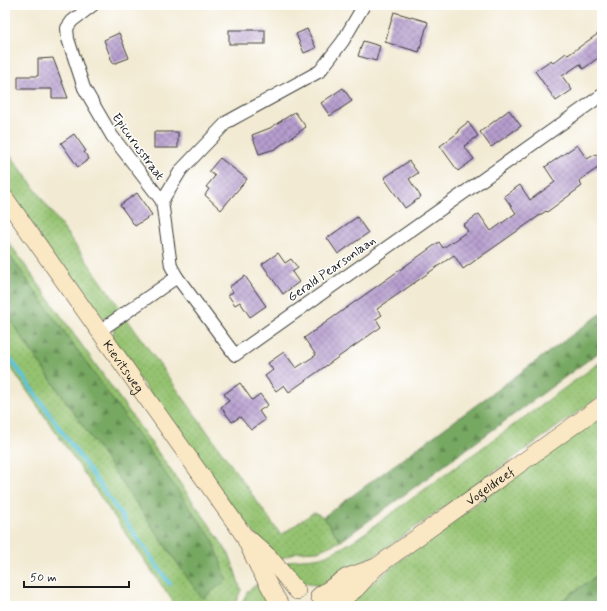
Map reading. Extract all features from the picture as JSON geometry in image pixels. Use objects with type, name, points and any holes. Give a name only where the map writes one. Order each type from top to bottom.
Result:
[{"type":"street","name":"Epicurusstraat","points":[[93,5],[72,21],[67,28],[68,39],[84,88],[112,136],[162,201]]},
{"type":"street","points":[[98,332],[177,277],[171,266],[162,201],[181,170],[227,122],[320,71],[343,41],[364,5]]},
{"type":"street","name":"Gerald Pearsonlaan","points":[[177,277],[234,355],[602,95]]},
{"type":"street","name":"Kievitsweg","points":[[5,198],[98,332],[243,534],[258,566],[279,604]]},
{"type":"street","name":"Vogeldreef","points":[[333,606],[356,589],[376,567],[602,405]]},
{"type":"street","name":"Kievitsweg","points":[[243,534],[269,557],[297,591]]},
{"type":"street","name":"Vogeldreef","points":[[324,601],[347,577],[376,567]]},
{"type":"street","points":[[279,604],[284,598],[297,591],[305,590],[324,601]]},
{"type":"green space","points":[[5,147],[121,309],[108,319],[95,317],[5,188]]},
{"type":"green space","points":[[5,237],[230,556],[241,590],[234,606],[176,606],[5,359],[5,313],[202,598],[5,249]]},
{"type":"green space","points":[[5,249],[213,540],[227,580],[202,599],[5,313]]},
{"type":"green space","points":[[602,313],[602,350],[341,541],[323,517]]},
{"type":"green space","points":[[127,319],[281,535],[314,512],[323,517],[341,541],[318,551],[297,552],[278,560],[235,511],[112,341],[114,329]]},
{"type":"green space","points":[[602,361],[602,395],[382,551],[319,586],[298,581],[284,564],[293,560],[320,557],[354,540]]},
{"type":"green space","points":[[602,413],[602,572],[554,606],[344,606],[420,544]]},
{"type":"green space","points":[[602,572],[602,606],[554,606]]},
{"type":"green space","points":[[261,581],[270,606],[240,606],[248,591]]},
{"type":"building","points":[[394,12],[428,22],[419,52],[385,42]]},
{"type":"building","points":[[307,29],[316,48],[304,53],[296,34]]},
{"type":"building","points":[[229,30],[265,30],[265,44],[229,44]]},
{"type":"building","points":[[602,31],[602,55],[583,69],[580,64],[562,76],[572,90],[556,101],[535,71],[551,60],[553,63],[566,53],[568,55]]},
{"type":"building","points":[[119,33],[129,58],[113,64],[104,40]]},
{"type":"building","points":[[363,41],[380,46],[376,61],[358,56]]},
{"type":"building","points":[[53,58],[68,98],[52,98],[52,89],[18,89],[18,76],[38,76],[38,59]]},
{"type":"building","points":[[343,88],[352,101],[330,116],[321,103]]},
{"type":"building","points":[[509,110],[521,126],[491,147],[480,132]]},
{"type":"building","points":[[295,112],[306,127],[275,149],[259,154],[252,135],[270,128]]},
{"type":"building","points":[[468,122],[478,136],[464,146],[474,159],[458,171],[440,146],[459,132],[458,130]]},
{"type":"building","points":[[154,132],[178,132],[178,148],[154,148]]},
{"type":"building","points":[[74,134],[86,151],[84,152],[89,159],[78,167],[61,143]]},
{"type":"building","points":[[577,145],[587,159],[596,154],[602,162],[602,165],[579,181],[582,186],[547,212],[546,211],[463,269],[454,255],[377,309],[382,315],[376,319],[381,327],[289,392],[284,385],[276,391],[265,376],[273,370],[268,363],[284,352],[296,368],[316,355],[304,338],[439,242],[443,248],[468,231],[463,225],[479,214],[491,231],[516,213],[504,196],[520,185],[530,200],[555,182],[545,167]]},
{"type":"building","points":[[220,158],[247,179],[221,210],[205,195],[209,189],[206,187],[215,176],[209,171]]},
{"type":"building","points":[[409,161],[418,173],[409,179],[421,197],[405,208],[384,178]]},
{"type":"building","points":[[137,193],[152,215],[135,226],[120,205]]},
{"type":"building","points":[[357,217],[368,233],[338,254],[327,238]]},
{"type":"building","points":[[278,253],[285,263],[291,259],[298,268],[292,272],[299,282],[283,294],[262,264]]},
{"type":"building","points":[[245,276],[266,306],[250,317],[240,302],[235,305],[228,295],[233,292],[229,287]]},
{"type":"building","points":[[240,383],[252,400],[260,394],[268,405],[259,411],[265,420],[251,430],[240,417],[232,422],[221,407],[229,401],[224,394]]},
{"type":"waterway","points":[[5,351],[170,584]]},
{"type":"waterway","points":[[182,602],[183,606]]}]
